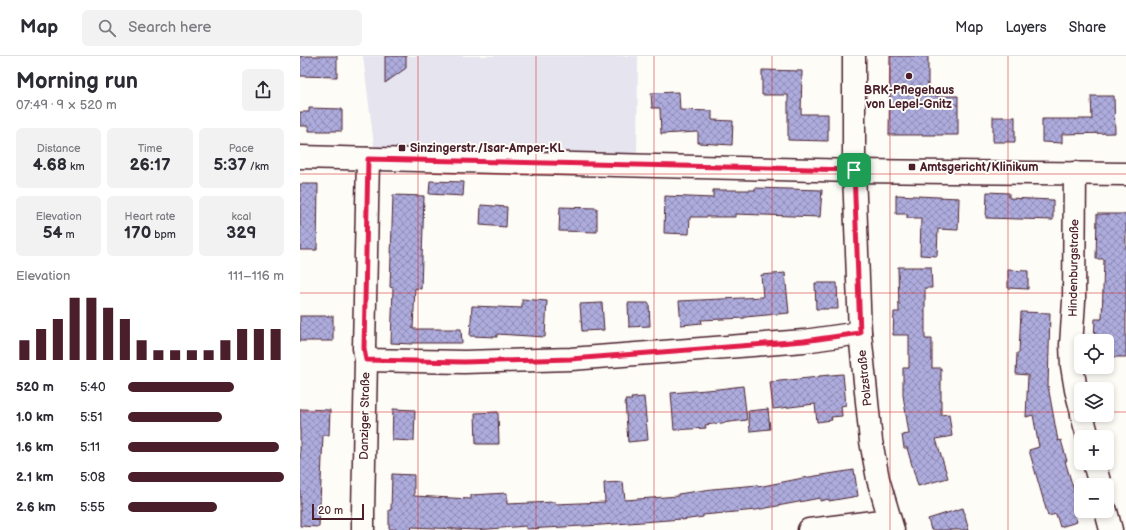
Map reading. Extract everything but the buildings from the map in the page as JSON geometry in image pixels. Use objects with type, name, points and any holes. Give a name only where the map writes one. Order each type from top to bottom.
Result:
[{"type":"street","name":"Polzstraße","points":[[854,56],[854,170],[860,333],[872,441],[878,479],[891,525]]},
{"type":"street","points":[[300,157],[854,170],[1126,174]]},
{"type":"street","name":"Danziger Straße","points":[[363,530],[366,360],[364,348],[368,159]]},
{"type":"street","name":"Hindenburgstraße","points":[[1075,173],[1074,301],[1071,345],[1075,382]]},
{"type":"street","points":[[366,360],[464,362],[571,359],[804,341],[860,333]]},
{"type":"street","points":[[1108,518],[1111,530]]},
{"type":"street","points":[[809,530],[891,525]]},
{"type":"shaded area","points":[[363,56],[638,56],[637,158],[375,153]]},
{"type":"place","name":"BRK-Pflegehaus von Lepel-Gnitz","points":[[909,76]]},
{"type":"place","name":"Sinzingerstr./Isar-Amper-KL","points":[[402,148]]},
{"type":"place","name":"Amtsgericht/Klinikum","points":[[912,167]]},
{"type":"route","points":[[368,159],[854,170],[860,333],[804,341],[571,359],[464,362],[366,360],[364,348],[368,159]]}]
